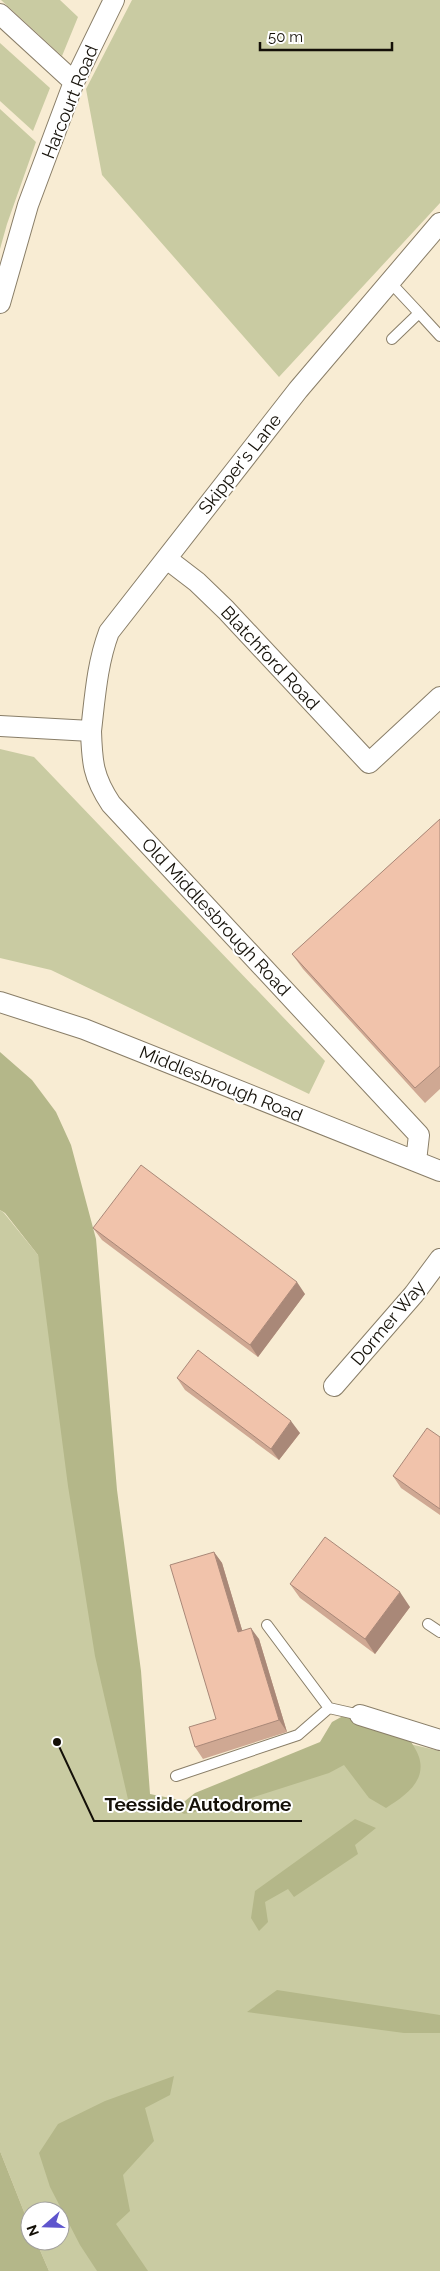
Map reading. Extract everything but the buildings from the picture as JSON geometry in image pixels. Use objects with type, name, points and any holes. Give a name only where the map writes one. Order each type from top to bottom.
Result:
[{"type":"street","name":"Harcourt Road","points":[[0,303],[12,254],[28,204],[74,82],[114,0]]},
{"type":"street","points":[[0,14],[74,82]]},
{"type":"street","name":"Skipper's Lane","points":[[91,731],[96,678],[102,651],[109,632],[168,559],[298,390],[440,223]]},
{"type":"street","name":"Blatchford Road","points":[[168,559],[197,582],[226,610],[369,763],[440,697]]},
{"type":"street","points":[[0,726],[91,731]]},
{"type":"street","name":"Old Middlesbrough Road","points":[[91,731],[92,766],[99,786],[111,804],[419,1135],[416,1161]]},
{"type":"street","name":"Middlesbrough Road","points":[[0,1002],[84,1029],[440,1171]]},
{"type":"street","name":"Dormer Way","points":[[334,1386],[414,1294],[440,1259]]},
{"type":"street","points":[[360,1715],[440,1740]]},
{"type":"lane","points":[[390,282],[440,336]]},
{"type":"lane","points":[[392,338],[419,314]]},
{"type":"lane","points":[[428,1624],[440,1632]]},
{"type":"lane","points":[[267,1625],[329,1708],[360,1715]]},
{"type":"lane","points":[[176,1776],[298,1735],[329,1708]]},
{"type":"green space","points":[[1,0],[60,0],[78,17],[62,56]]},
{"type":"green space","points":[[132,0],[440,0],[440,203],[279,377],[102,175],[86,89]]},
{"type":"green space","points":[[0,43],[50,88],[33,131],[0,101]]},
{"type":"green space","points":[[0,109],[36,142],[0,249]]},
{"type":"green space","points":[[0,749],[34,757],[325,1061],[309,1094],[51,970],[0,958]]},
{"type":"green space","points":[[0,1052],[32,1080],[56,1112],[71,1145],[96,1239],[117,1490],[141,1671],[150,1794],[185,1801],[195,1793],[320,1742],[332,1722],[343,1716],[354,1718],[410,1740],[419,1757],[421,1766],[417,1781],[406,1794],[386,1808],[369,1798],[344,1765],[329,1773],[223,1807],[184,1814],[150,1804],[130,1808],[95,1656],[68,1486],[38,1255],[5,1213],[0,1210]]},
{"type":"green space","points":[[0,1210],[38,1255],[150,1804],[184,1814],[367,1734],[440,1751],[440,2271],[49,2271],[40,2251],[70,2251],[70,2201],[20,2202],[0,2151]]},
{"type":"green space","points":[[355,1819],[376,1828],[355,1845],[358,1854],[294,1897],[288,1889],[265,1902],[268,1922],[259,1931],[251,1918],[255,1891]]},
{"type":"green space","points":[[277,1990],[440,2015],[440,2033],[404,2033],[247,2012]]},
{"type":"green space","points":[[174,2076],[170,2095],[145,2108],[154,2141],[123,2175],[130,2211],[116,2224],[148,2271],[97,2271],[70,2226],[70,2201],[57,2201],[50,2187],[39,2153],[58,2124],[105,2101]]},
{"type":"green space","points":[[0,2151],[20,2202],[20,2251],[40,2251],[49,2271],[0,2271]]},
{"type":"place","name":"Teesside Autodrome","points":[[57,1742]]}]
